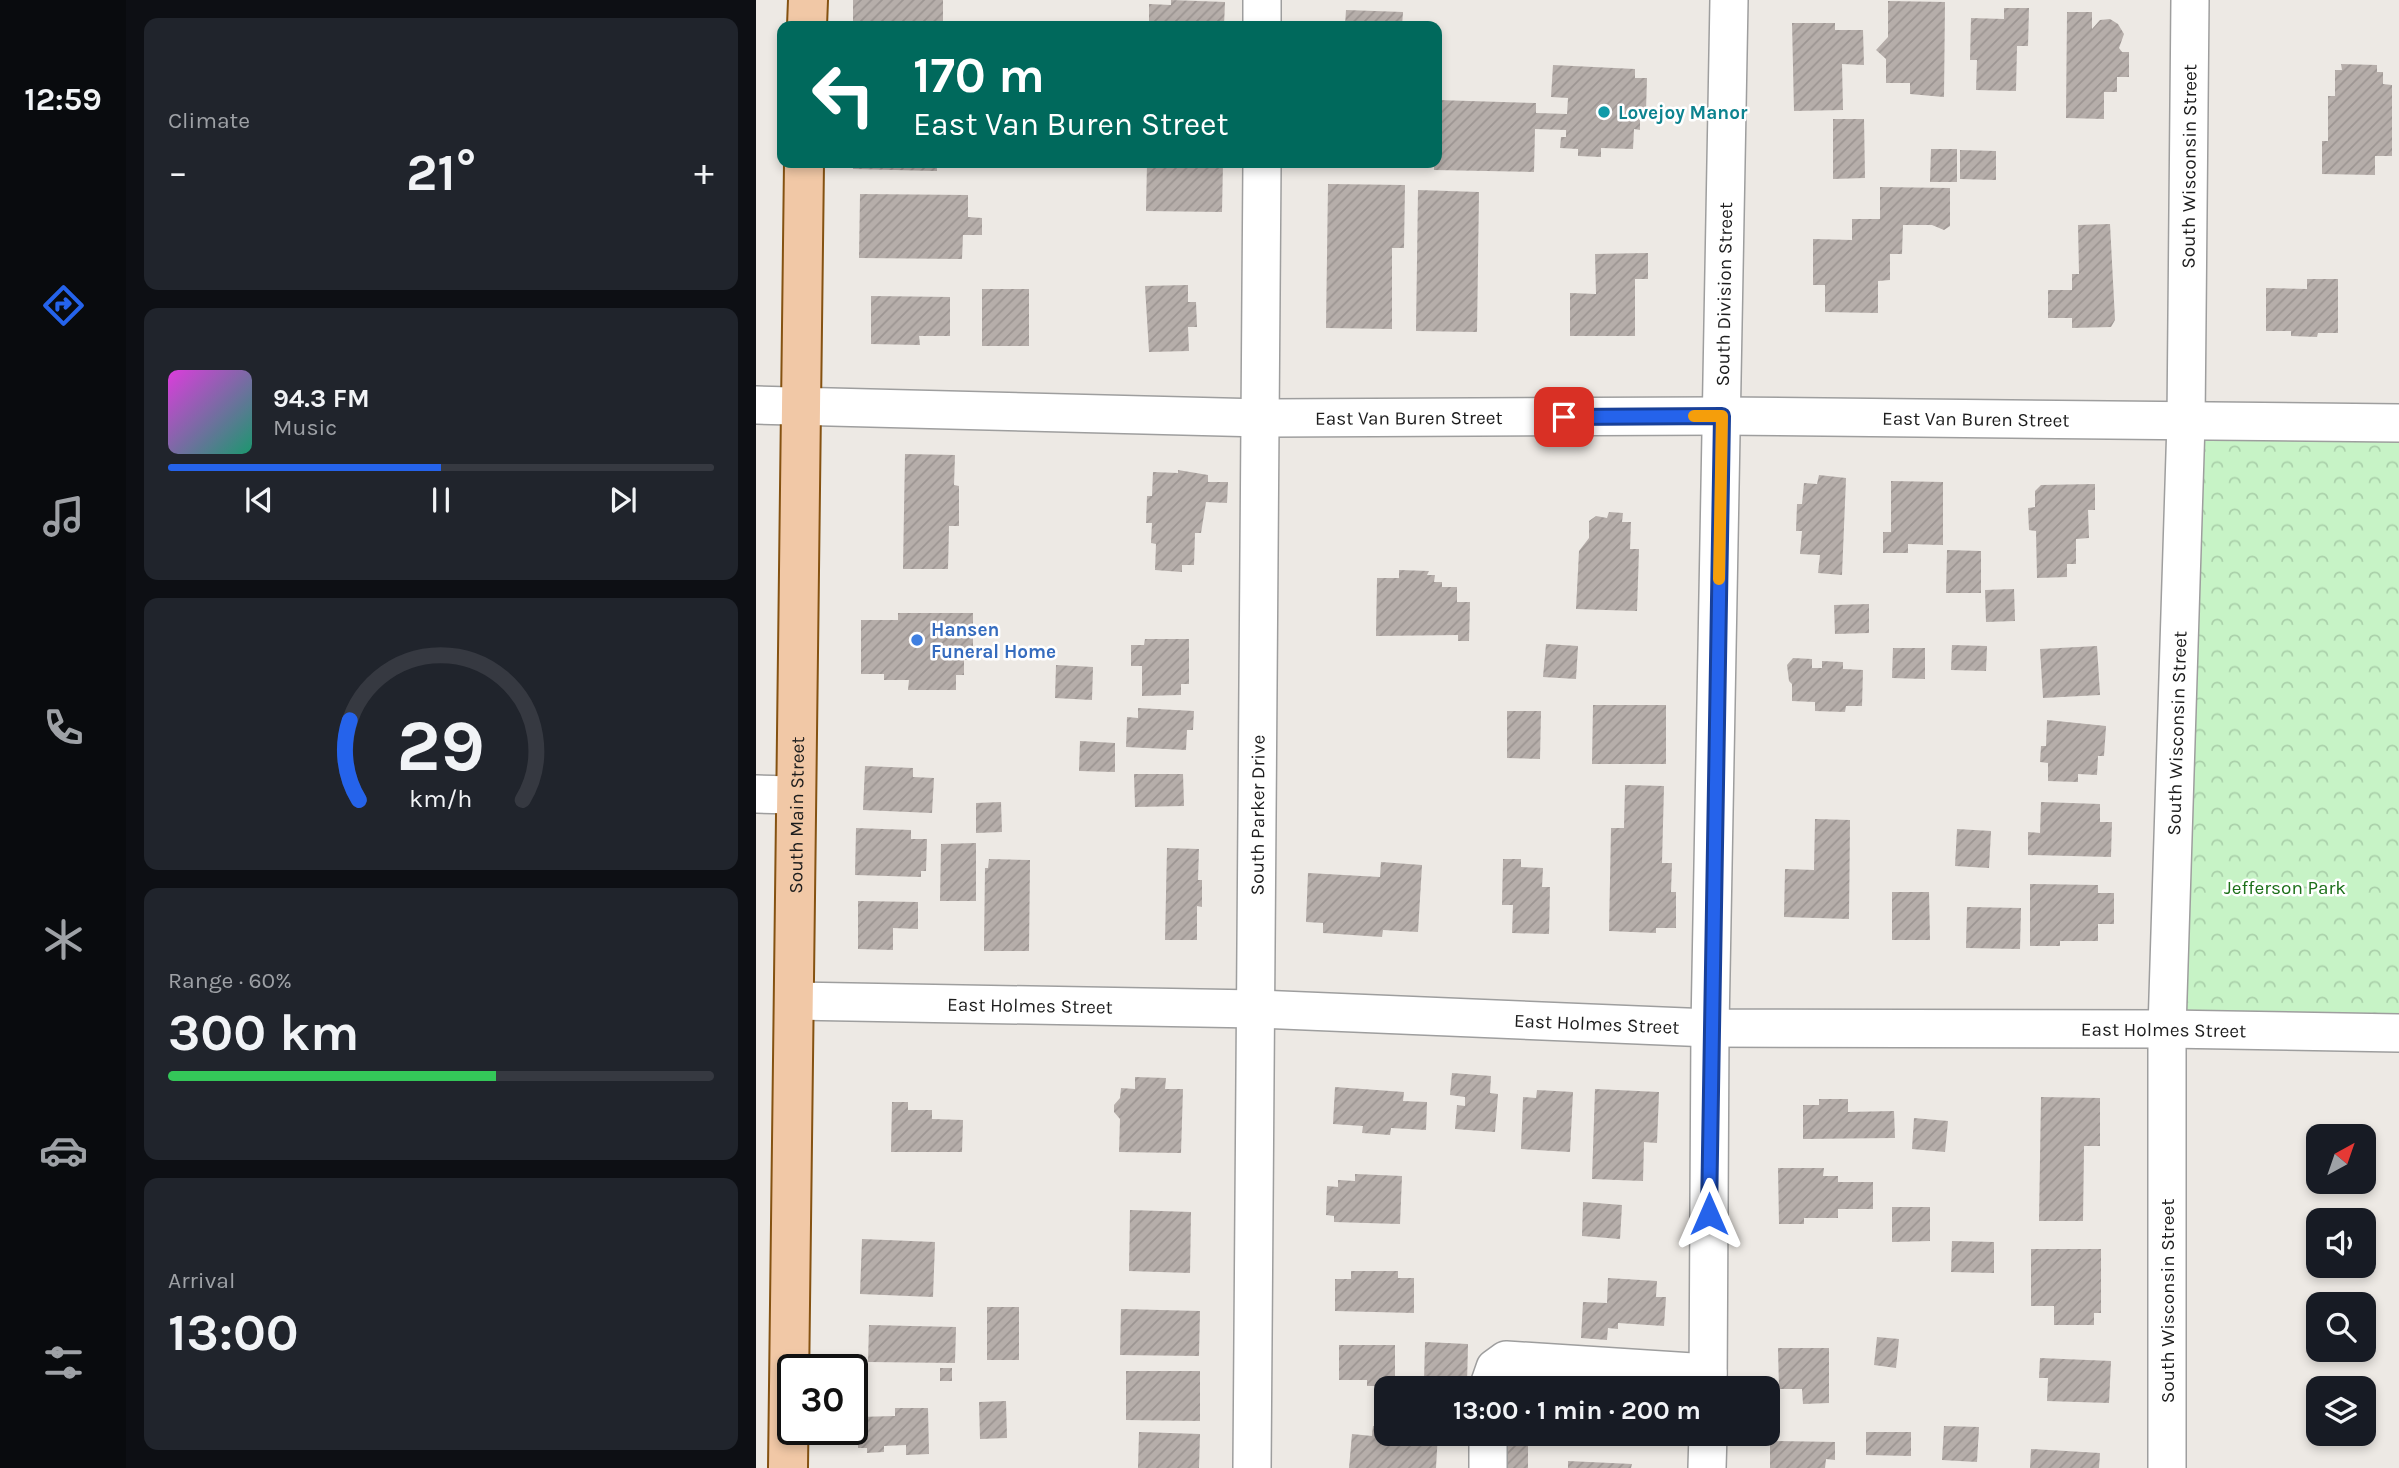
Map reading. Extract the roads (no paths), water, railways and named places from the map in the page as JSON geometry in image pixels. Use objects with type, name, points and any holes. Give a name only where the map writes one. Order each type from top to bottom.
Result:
[{"type":"main road","points":[[807,21],[808,0]]},
{"type":"main road","name":"South Main Street","points":[[788,1468],[794,795],[804,168]]},
{"type":"street","points":[[1262,0],[1262,21]]},
{"type":"street","name":"South Division Street","points":[[1708,1376],[1710,1028],[1729,0]]},
{"type":"street","name":"South Wisconsin Street","points":[[2168,1468],[2167,1028],[2186,422],[2190,0]]},
{"type":"street","name":"South Parker Drive","points":[[1252,1468],[1262,168]]},
{"type":"street","name":"East Van Buren Street","points":[[756,405],[1262,418],[1722,416],[2399,423]]},
{"type":"street","points":[[756,794],[794,795]]},
{"type":"street","name":"East Holmes Street","points":[[794,1001],[1256,1009],[1710,1028],[2167,1028],[2399,1033]]},
{"type":"street","points":[[1492,1376],[1495,1368],[1506,1360],[1668,1376]]},
{"type":"street","points":[[1488,1446],[1488,1468]]},
{"type":"street","points":[[1707,1468],[1708,1446]]},
{"type":"place","name":"Lovejoy Manor","points":[[1604,112]]},
{"type":"place","name":"Hansen Funeral Home","points":[[917,640]]},
{"type":"park label","name":"Jefferson Park","points":[[2285,887]]}]
